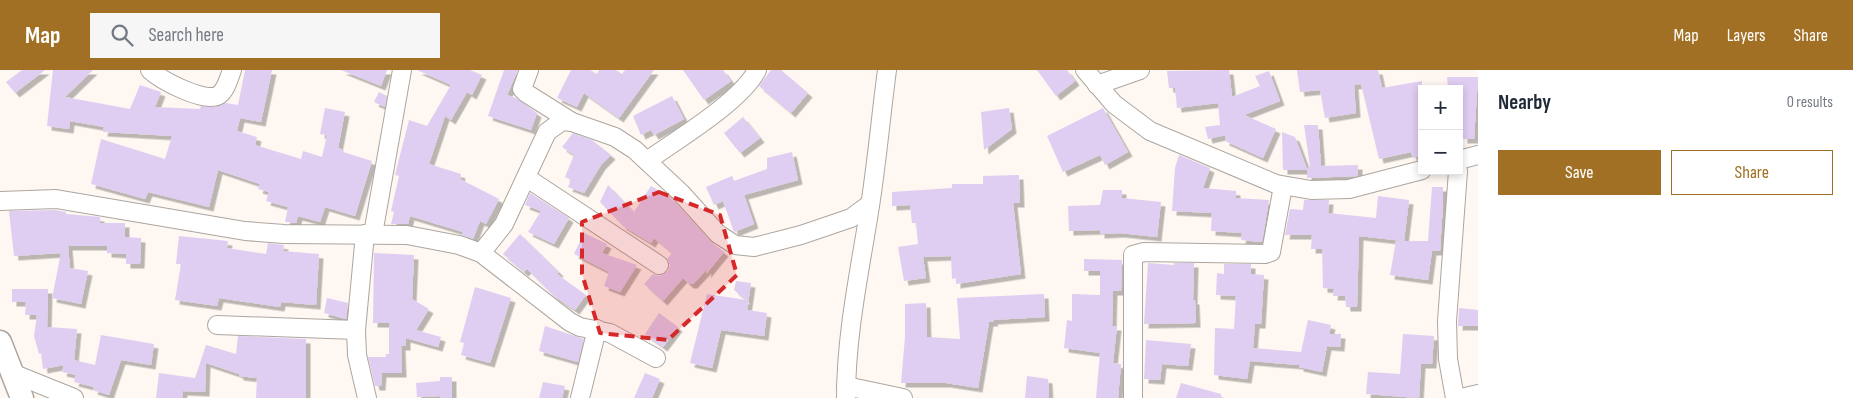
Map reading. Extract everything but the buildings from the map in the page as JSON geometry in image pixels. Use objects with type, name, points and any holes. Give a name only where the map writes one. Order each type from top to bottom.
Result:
[{"type":"main road","points":[[0,342],[22,398]]},
{"type":"street","points":[[150,70],[191,93],[213,97],[222,93],[232,70]]},
{"type":"street","points":[[366,398],[356,355],[356,330],[369,234],[402,70]]},
{"type":"street","points":[[529,70],[522,83],[522,89],[526,94],[572,122],[615,137],[635,150],[718,234],[735,246],[754,247],[801,235],[851,218],[870,204]]},
{"type":"street","points":[[647,161],[730,100],[748,83],[757,70]]},
{"type":"street","points":[[888,70],[870,204],[855,288],[848,342],[846,392],[903,398]]},
{"type":"street","points":[[1085,70],[1114,104],[1150,131],[1283,186],[1311,190],[1349,189],[1418,171]]},
{"type":"street","points":[[1098,85],[1140,70]]},
{"type":"street","points":[[481,253],[504,224],[547,132],[562,121],[572,122]]},
{"type":"street","points":[[1463,159],[1478,155]]},
{"type":"street","points":[[1455,398],[1448,359],[1447,321],[1458,175]]},
{"type":"street","points":[[527,178],[659,265]]},
{"type":"street","points":[[1133,398],[1134,255],[1144,252],[1265,254],[1271,252],[1283,186]]},
{"type":"street","points":[[0,201],[56,199],[245,231],[284,234],[407,235],[459,245],[481,253],[570,322],[580,327],[610,333],[656,358]]},
{"type":"street","points":[[217,325],[356,330]]},
{"type":"street","points":[[580,398],[597,329]]},
{"type":"street","points":[[12,373],[74,398]]},
{"type":"street","points":[[1461,398],[1478,394]]},
{"type":"highlighted area","points":[[659,192],[720,215],[737,275],[668,340],[600,333],[582,274],[582,222]]}]
